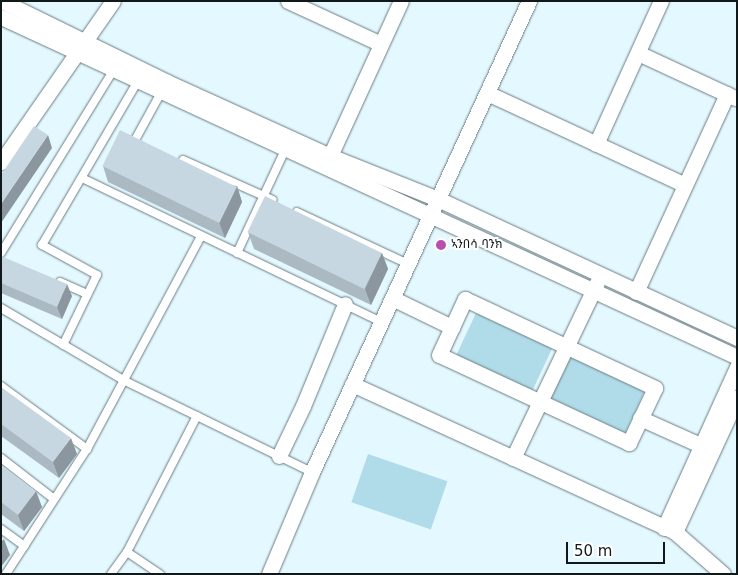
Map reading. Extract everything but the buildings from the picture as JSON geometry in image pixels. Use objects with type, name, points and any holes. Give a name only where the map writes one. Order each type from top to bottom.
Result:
[{"type":"street","points":[[2,1],[114,69],[141,76]]},
{"type":"street","points":[[1,162],[113,1]]},
{"type":"street","points":[[288,1],[381,44]]},
{"type":"street","points":[[330,156],[401,1]]},
{"type":"street","points":[[596,144],[662,1]]},
{"type":"street","points":[[268,574],[312,472],[527,2]]},
{"type":"street","points":[[1,17],[82,48],[289,143],[430,216],[737,357]]},
{"type":"street","points":[[636,292],[686,185],[732,97],[638,53]]},
{"type":"street","points":[[487,93],[686,185]]},
{"type":"street","points":[[289,143],[330,156],[438,199],[737,338]]},
{"type":"street","points":[[513,458],[601,275]]},
{"type":"street","points":[[392,298],[452,327]]},
{"type":"street","points":[[465,299],[654,388],[629,443],[439,354],[452,327],[465,299]]},
{"type":"street","points":[[279,456],[304,406],[345,304]]},
{"type":"street","points":[[669,530],[707,448],[737,367]]},
{"type":"street","points":[[352,384],[669,530],[723,574]]},
{"type":"street","points":[[707,448],[737,398]]},
{"type":"street","points":[[640,418],[707,448]]},
{"type":"lane","points":[[1,253],[114,69]]},
{"type":"lane","points":[[63,345],[97,275],[42,245],[141,76]]},
{"type":"lane","points":[[135,140],[164,87]]},
{"type":"lane","points":[[110,129],[119,132]]},
{"type":"lane","points":[[127,136],[144,143]]},
{"type":"lane","points":[[237,253],[289,143]]},
{"type":"lane","points":[[178,158],[282,205]]},
{"type":"lane","points":[[82,178],[381,322]]},
{"type":"lane","points":[[291,209],[408,264]]},
{"type":"lane","points":[[6,574],[87,449],[201,236]]},
{"type":"lane","points":[[1,257],[10,260]]},
{"type":"lane","points":[[53,279],[88,294]]},
{"type":"lane","points":[[1,308],[124,380],[312,472]]},
{"type":"lane","points":[[1,386],[87,449]]},
{"type":"lane","points":[[111,574],[127,552],[197,416]]},
{"type":"lane","points":[[1,458],[54,499]]},
{"type":"lane","points":[[1,529],[24,546]]},
{"type":"lane","points":[[127,552],[160,574]]},
{"type":"shaded area","points":[[476,313],[552,348],[532,391],[456,356]]},
{"type":"shaded area","points":[[569,355],[645,390],[625,433],[549,398]]},
{"type":"shaded area","points":[[368,454],[447,481],[431,530],[351,502]]},
{"type":"place","name":"ኣንበሳ ባንክ","points":[[441,245]]}]
